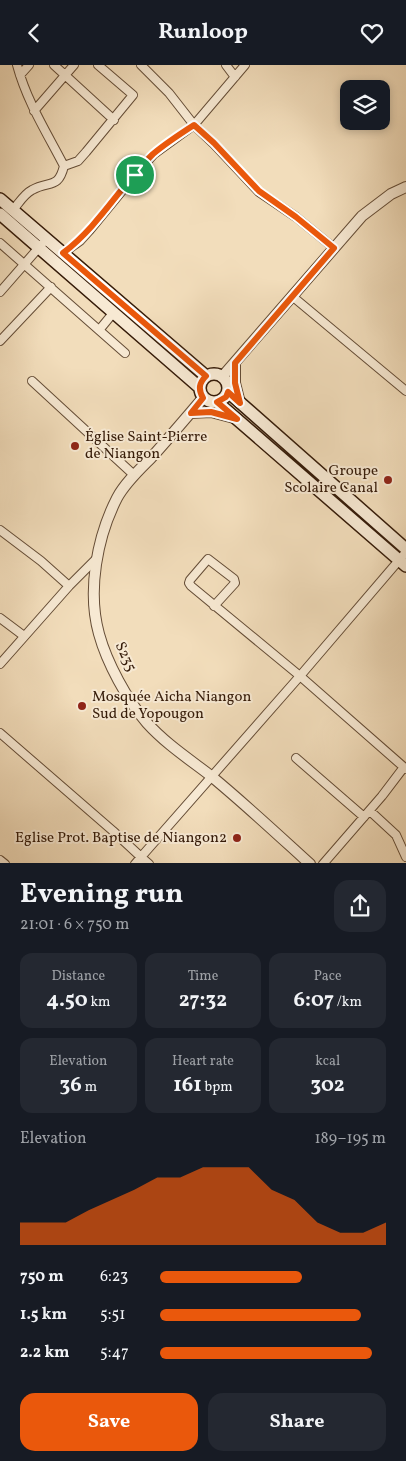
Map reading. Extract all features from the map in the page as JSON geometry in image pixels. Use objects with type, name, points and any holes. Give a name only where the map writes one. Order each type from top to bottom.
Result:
[{"type":"main road","points":[[0,199],[114,312],[201,393],[212,403],[226,397],[228,392],[226,381],[214,374],[206,376],[202,381],[201,393]]},
{"type":"main road","points":[[0,214],[43,243],[63,253],[206,376]]},
{"type":"main road","points":[[228,392],[404,557]]},
{"type":"main road","points":[[217,402],[404,557]]},
{"type":"street","points":[[13,210],[30,190],[56,182],[61,177],[64,166],[34,111],[17,65]]},
{"type":"street","points":[[20,75],[29,65]]},
{"type":"street","points":[[54,65],[114,119]]},
{"type":"street","points":[[34,111],[74,65]]},
{"type":"street","points":[[64,166],[78,161],[133,95],[98,65]]},
{"type":"street","points":[[141,65],[170,93],[194,125],[214,143],[259,191],[296,217],[334,248]]},
{"type":"street","points":[[226,65],[235,77]]},
{"type":"street","points":[[63,253],[80,241],[129,181],[154,154],[194,125],[245,65]]},
{"type":"street","points":[[222,377],[362,216],[391,194],[406,187]]},
{"type":"street","points":[[0,243],[100,329],[125,353]]},
{"type":"street","points":[[0,291],[43,243]]},
{"type":"street","points":[[0,341],[51,287]]},
{"type":"street","points":[[292,296],[405,388]]},
{"type":"street","points":[[100,329],[114,312]]},
{"type":"street","points":[[235,363],[235,383],[240,403]]},
{"type":"street","points":[[32,381],[134,475]]},
{"type":"street","name":"S235","points":[[201,393],[191,413],[134,475],[118,496],[111,510],[101,537],[97,558],[94,604],[99,634],[118,679],[148,723],[173,747],[212,777],[310,863]]},
{"type":"street","points":[[191,413],[211,412],[237,419]]},
{"type":"street","points":[[0,530],[41,561],[69,586]]},
{"type":"street","points":[[135,863],[404,557]]},
{"type":"street","points":[[0,664],[69,586],[97,558]]},
{"type":"street","points":[[214,606],[235,583],[234,579],[208,559],[189,583],[214,606],[405,768],[370,811],[323,863]]},
{"type":"street","points":[[0,618],[24,636]]},
{"type":"street","points":[[0,733],[149,863]]},
{"type":"street","points":[[296,758],[364,817]]},
{"type":"street","points":[[370,811],[396,835],[406,857]]},
{"type":"street","points":[[0,860],[5,863]]},
{"type":"place","name":"Église Saint-Pierre de Niangon","points":[[75,446]]},
{"type":"place","name":"Groupe Scolaire Canal","points":[[388,480]]},
{"type":"place","name":"Mosquée Aicha Niangon Sud de Yopougon","points":[[82,706]]},
{"type":"place","name":"Eglise Prot. Baptise de Niangon2","points":[[237,838]]},
{"type":"route","points":[[194,125],[214,143],[259,191],[296,217],[334,248],[235,363],[236,391],[240,403],[228,392],[226,397],[217,402],[237,419],[219,413],[199,411],[191,413],[203,398],[199,387],[206,376],[63,253],[80,241],[135,175],[154,154],[194,125]]}]
